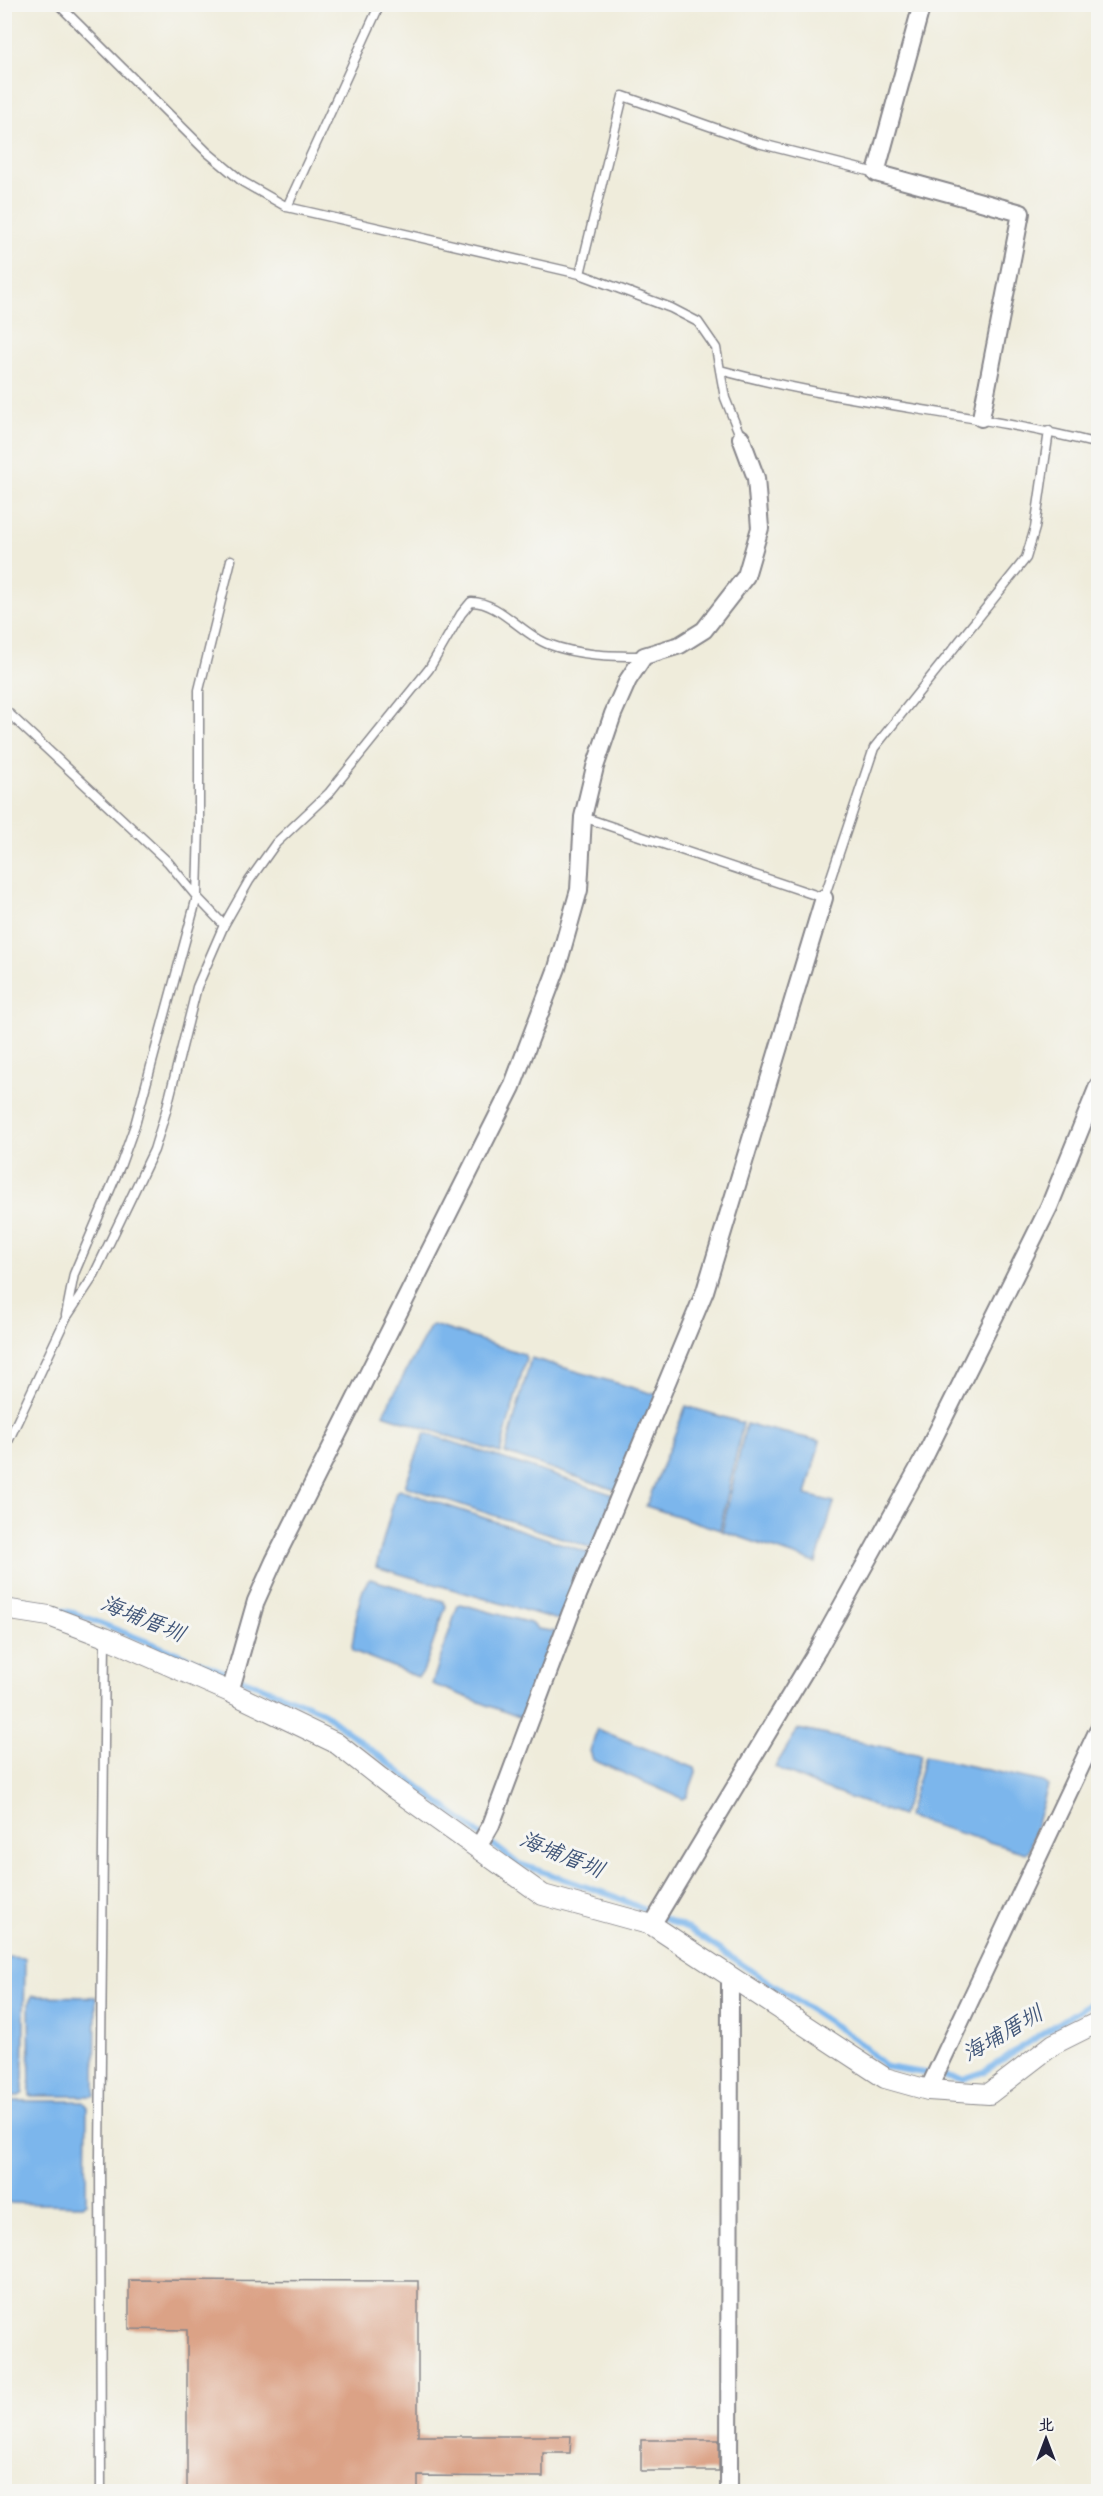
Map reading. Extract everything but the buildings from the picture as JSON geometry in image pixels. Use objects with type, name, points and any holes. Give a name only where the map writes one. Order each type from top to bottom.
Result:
[{"type":"street","points":[[922,4],[876,173],[1021,213],[981,418]]},
{"type":"street","points":[[230,1692],[256,1601],[274,1561],[512,1088],[557,968],[579,890],[584,817],[596,767],[613,714],[628,680],[644,656],[680,645],[704,630],[746,576],[760,528],[756,478],[741,438]]},
{"type":"street","points":[[477,1849],[491,1825],[571,1612],[705,1291],[824,898]]},
{"type":"street","points":[[652,1925],[818,1649],[925,1456],[1048,1207],[1098,1086]]},
{"type":"street","points":[[4,1609],[49,1616],[105,1637],[230,1692],[336,1743],[477,1849],[543,1895],[652,1925],[885,2078],[928,2090],[989,2094],[1054,2044],[1098,2022]]},
{"type":"street","points":[[928,2090],[1098,1730]]},
{"type":"street","points":[[729,2492],[730,1978]]},
{"type":"lane","points":[[58,4],[207,152],[243,182],[287,207],[580,274],[671,308],[698,322],[716,348],[725,398],[741,438]]},
{"type":"lane","points":[[287,207],[380,4]]},
{"type":"lane","points":[[580,274],[623,96],[758,144],[876,173]]},
{"type":"lane","points":[[720,370],[777,386],[981,418],[1048,431],[1098,444]]},
{"type":"lane","points":[[584,817],[824,898],[874,748],[1026,558],[1035,528],[1048,431]]},
{"type":"lane","points":[[66,1318],[74,1274],[122,1164],[135,1125],[197,897],[200,826],[198,690],[231,560]]},
{"type":"lane","points":[[4,1450],[66,1318],[93,1277],[153,1150],[166,1111],[197,987],[224,925],[249,881],[276,843],[336,784],[429,669],[461,614],[471,602],[491,607],[545,644],[585,655],[644,656]]},
{"type":"lane","points":[[4,709],[168,862],[224,925]]},
{"type":"lane","points":[[101,2492],[100,2158],[105,1637]]},
{"type":"water","points":[[433,1325],[524,1354],[526,1358],[500,1453],[383,1414]]},
{"type":"water","points":[[531,1358],[661,1396],[624,1493],[505,1453]]},
{"type":"water","points":[[686,1406],[743,1423],[720,1530],[646,1506]]},
{"type":"water","points":[[746,1424],[820,1441],[806,1495],[834,1502],[816,1563],[722,1531]]},
{"type":"water","points":[[425,1433],[617,1496],[601,1551],[405,1486]]},
{"type":"water","points":[[400,1490],[599,1556],[575,1620],[555,1619],[376,1567],[396,1492]]},
{"type":"water","points":[[370,1579],[443,1601],[446,1606],[423,1672],[418,1677],[353,1651],[360,1600]]},
{"type":"water","points":[[458,1605],[530,1623],[538,1629],[567,1633],[532,1722],[432,1684]]},
{"type":"water","points":[[597,1729],[695,1768],[696,1772],[687,1797],[683,1799],[593,1760],[590,1751]]},
{"type":"water","points":[[798,1729],[921,1755],[902,1816],[822,1788],[775,1767]]},
{"type":"water","points":[[925,1756],[1043,1782],[1048,1786],[1029,1850],[1025,1853],[907,1817]]},
{"type":"water","points":[[5,1957],[25,1958],[23,2093],[19,2096],[5,2096]]},
{"type":"water","points":[[32,1996],[96,1997],[95,2096],[30,2096],[29,2002]]},
{"type":"water","points":[[5,2101],[83,2101],[87,2106],[86,2203],[82,2205],[5,2203]]},
{"type":"waterway","name":"海埔厝圳","points":[[4,1596],[46,1606]]},
{"type":"waterway","name":"海埔厝圳","points":[[56,1609],[77,1614],[320,1710],[517,1863],[613,1896],[690,1930],[855,2039],[886,2067],[963,2079],[983,2072],[1098,1998]]}]
